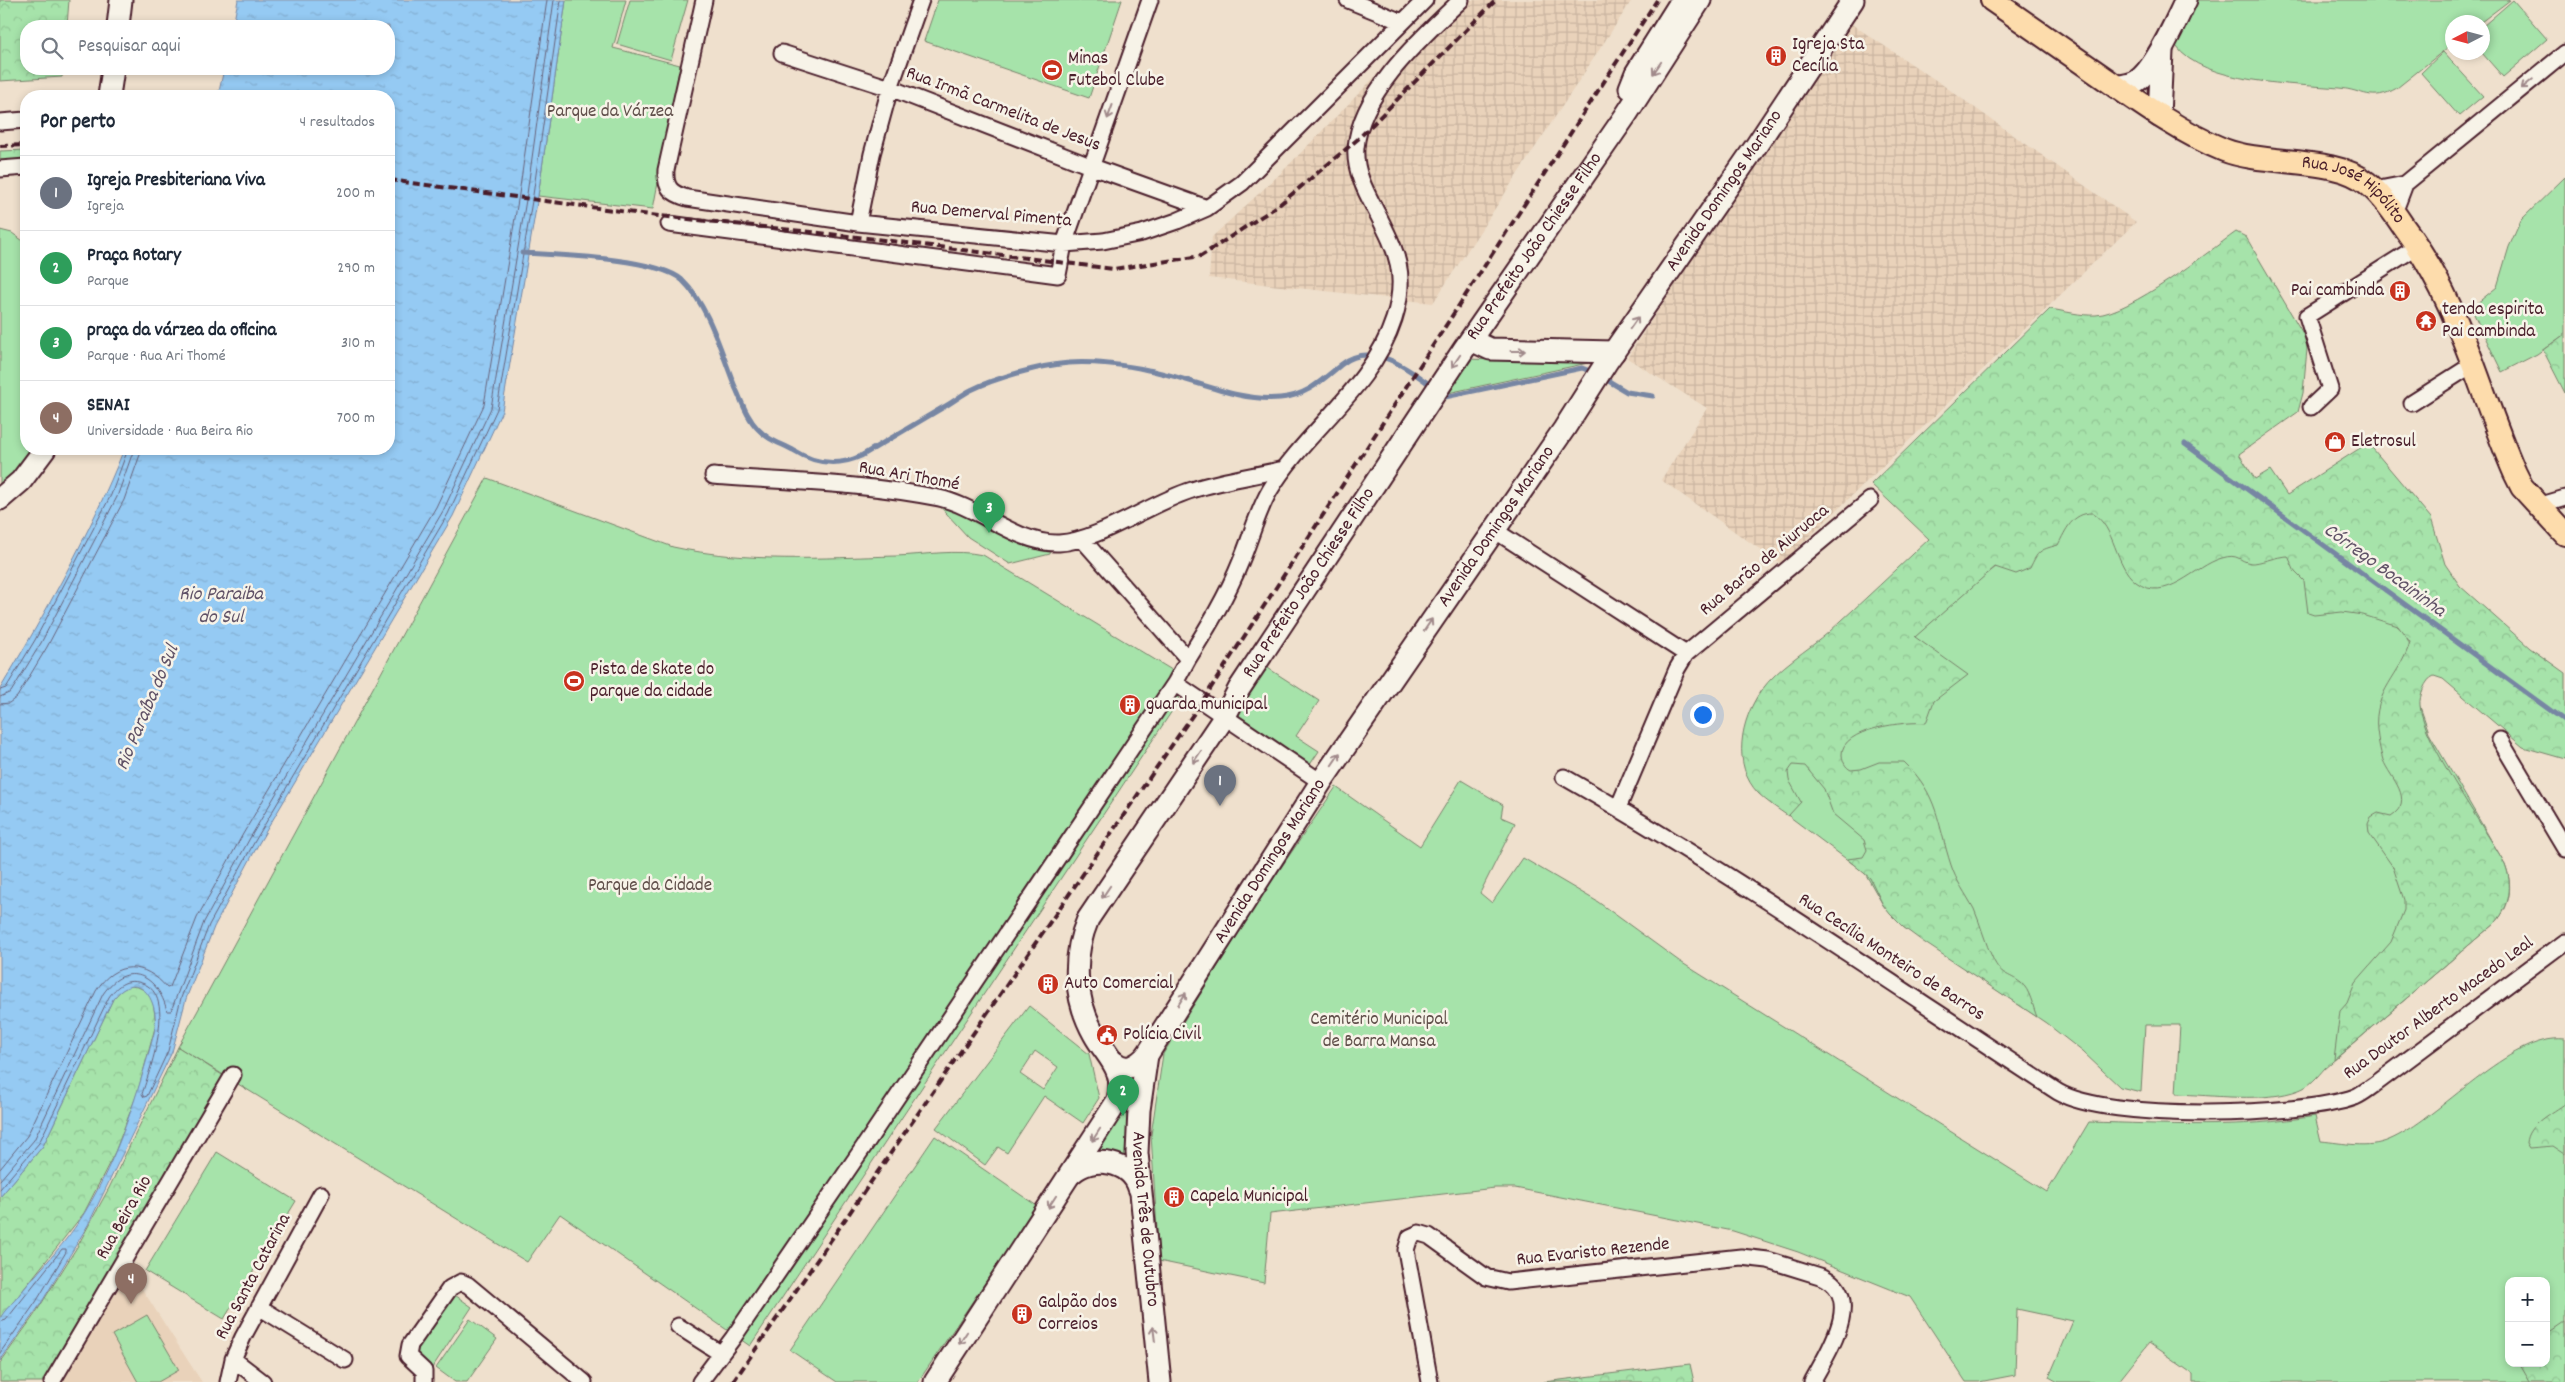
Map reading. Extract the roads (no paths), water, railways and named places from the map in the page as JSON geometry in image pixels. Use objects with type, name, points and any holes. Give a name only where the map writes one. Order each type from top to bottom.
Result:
[{"type":"main road","points":[[119,20],[121,0]]},
{"type":"main road","points":[[1626,115],[1627,97],[1636,73],[1682,0]]},
{"type":"main road","name":"Rua Prefeito João Chiesse Filho","points":[[934,1382],[1118,1100],[1120,1082],[1114,1062],[1094,1034],[1081,1000],[1076,965],[1080,939],[1088,919],[1471,340],[1684,28],[1700,0]]},
{"type":"main road","name":"Rua Prefeito João Chiesse Filho","points":[[1684,28],[1706,0]]},
{"type":"main road","name":"Avenida Domingos Mariano","points":[[1147,1055],[1321,782],[1756,146],[1853,0]]},
{"type":"main road","name":"Rua José Hipólito","points":[[1992,0],[2159,116],[2225,151],[2262,160],[2342,170],[2366,182],[2394,213],[2418,246],[2448,300],[2515,473],[2538,506],[2565,534]]},
{"type":"main road","points":[[2116,87],[2139,80],[2162,48],[2186,0]]},
{"type":"main road","points":[[2159,116],[2158,91],[2162,48]]},
{"type":"main road","points":[[110,90],[112,75]]},
{"type":"main road","points":[[1471,340],[1490,349],[1610,357]]},
{"type":"main road","points":[[0,498],[21,481],[40,455]]},
{"type":"main road","points":[[1114,1062],[1119,1066],[1131,1067],[1147,1055]]},
{"type":"main road","name":"Avenida Três de Outubro","points":[[1147,1055],[1137,1133],[1138,1175],[1160,1382]]},
{"type":"main road","points":[[1075,1168],[1089,1162],[1120,1166],[1133,1174],[1140,1193]]},
{"type":"street","name":"Rua Demerval Pimenta","points":[[704,0],[666,170],[667,186],[676,195],[858,223],[1064,244],[1103,241],[1142,233],[1207,208],[1242,183],[1425,0]]},
{"type":"street","points":[[858,223],[872,154],[890,88],[921,0]]},
{"type":"street","points":[[669,224],[1058,275],[1064,244],[1090,166],[1150,0]]},
{"type":"street","points":[[1348,0],[1383,6],[1402,22]]},
{"type":"street","points":[[700,1382],[720,1352],[733,1338],[868,1142],[1175,683],[1225,599],[1269,492],[1284,469],[1354,388],[1377,356],[1394,320],[1401,284],[1398,258],[1393,241],[1364,188],[1358,169],[1356,148],[1362,118],[1390,75],[1425,35],[1461,0]]},
{"type":"street","name":"Rua Irmã Carmelita de Jesus","points":[[782,53],[890,88],[1090,166],[1207,208]]},
{"type":"street","points":[[2394,213],[2406,184],[2565,53]]},
{"type":"street","points":[[0,122],[20,120]]},
{"type":"street","points":[[0,170],[20,168]]},
{"type":"street","points":[[2374,190],[2406,184]]},
{"type":"street","points":[[2311,407],[2330,389],[2307,316],[2418,246]]},
{"type":"street","points":[[2412,403],[2474,363]]},
{"type":"street","name":"Rua Ari Thomé","points":[[713,476],[904,492],[941,499],[972,509],[1036,540],[1061,543],[1082,539],[1192,490],[1284,469]]},
{"type":"street","points":[[2538,506],[2565,498]]},
{"type":"street","name":"Rua Barão de Aiuruoca","points":[[1686,654],[1870,500]]},
{"type":"street","points":[[1494,530],[1686,654],[1677,669],[1618,808]]},
{"type":"street","points":[[1082,539],[1188,659]]},
{"type":"street","points":[[1175,683],[1203,700],[1321,782]]},
{"type":"street","points":[[2500,740],[2565,849]]},
{"type":"street","name":"Rua Cecília Monteiro de Barros","points":[[1564,777],[1618,808],[1843,948],[2068,1098],[2116,1108],[2153,1110]]},
{"type":"street","name":"Rua Doutor Alberto Macedo Leal","points":[[2153,1110],[2292,1110],[2356,1096],[2374,1085],[2565,942]]},
{"type":"street","name":"Rua Beira Rio","points":[[52,1382],[233,1075]]},
{"type":"street","name":"Rua Santa Catarina","points":[[228,1382],[233,1359],[259,1307],[321,1194]]},
{"type":"street","name":"Rua Evaristo Rezende","points":[[1430,1382],[1406,1250],[1410,1237],[1419,1233],[1429,1236],[1486,1276],[1502,1281],[1741,1258],[1768,1260],[1823,1277],[1831,1282],[1838,1292],[1843,1317],[1812,1382]]},
{"type":"street","points":[[424,1382],[424,1371],[408,1356],[410,1344],[450,1288],[457,1283],[468,1285],[584,1382]]},
{"type":"street","points":[[259,1307],[345,1360]]},
{"type":"street","points":[[678,1326],[720,1352]]},
{"type":"street","points":[[233,1359],[263,1382]]},
{"type":"water","name":"Rio Paraiba do Sul","points":[[238,0],[566,0],[538,196],[502,411],[453,516],[259,843],[214,927],[186,999],[172,1052],[88,1225],[40,1305],[0,1361],[1,1316],[54,1255],[85,1212],[97,1191],[117,1147],[134,1102],[154,1033],[155,1022],[151,1000],[140,987],[132,986],[123,990],[113,999],[43,1146],[0,1197],[0,689],[67,571],[97,511],[121,455],[395,455],[395,90],[219,90],[223,75],[395,75],[395,20],[234,20]]},
{"type":"waterway","points":[[522,253],[630,262],[669,273],[682,280],[700,303],[714,331],[743,404],[754,425],[774,441],[801,455],[818,461],[835,463],[861,456],[981,385],[1018,373],[1058,364],[1087,363],[1130,367],[1164,374],[1230,393],[1263,398],[1280,398],[1290,397],[1306,391],[1353,357],[1365,355],[1377,356],[1401,365],[1433,387]]},
{"type":"waterway","points":[[1441,394],[1445,397],[1582,368],[1595,373]]},
{"type":"waterway","points":[[1602,377],[1627,392],[1653,396]]},
{"type":"waterway","name":"Córrego Bocaininha","points":[[2185,444],[2565,721]]},
{"type":"railway","points":[[395,181],[650,215],[867,238],[1114,269],[1201,256],[1279,205],[1358,139],[1496,0]]},
{"type":"railway","points":[[733,1382],[1203,700],[1657,0]]},
{"type":"railway","points":[[0,146],[20,145]]},
{"type":"place","name":"Igreja Sta Cecília","points":[[1776,56]]},
{"type":"place","name":"Minas Futebol Clube","points":[[1052,70]]},
{"type":"place","name":"Pai cambinda","points":[[2400,291]]},
{"type":"place","name":"tenda espirita Pai cambinda","points":[[2426,321]]},
{"type":"place","name":"Eletrosul","points":[[2335,442]]},
{"type":"place","name":"praça da várzea da oficina","points":[[989,533]]},
{"type":"place","name":"Pista de Skate do parque da cidade","points":[[574,681]]},
{"type":"place","name":"guarda municipal","points":[[1130,705]]},
{"type":"place","name":"Igreja Presbiteriana Viva","points":[[1220,806]]},
{"type":"place","name":"Auto Comercial","points":[[1048,984]]},
{"type":"place","name":"Polícia Civil","points":[[1107,1035]]},
{"type":"place","name":"Praça Rotary","points":[[1123,1116]]},
{"type":"place","name":"Capela Municipal","points":[[1174,1197]]},
{"type":"place","name":"SENAI","points":[[131,1304]]},
{"type":"place","name":"Galpão dos Correios","points":[[1022,1314]]},
{"type":"park label","name":"Parque da Várzea","points":[[610,112]]},
{"type":"park label","name":"Parque da Cidade","points":[[650,886]]},
{"type":"park label","name":"Cemitério Municipal de Barra Mansa","points":[[1379,1031]]},
{"type":"water label","name":"Rio Paraíba do Sul","points":[[148,708]]}]
